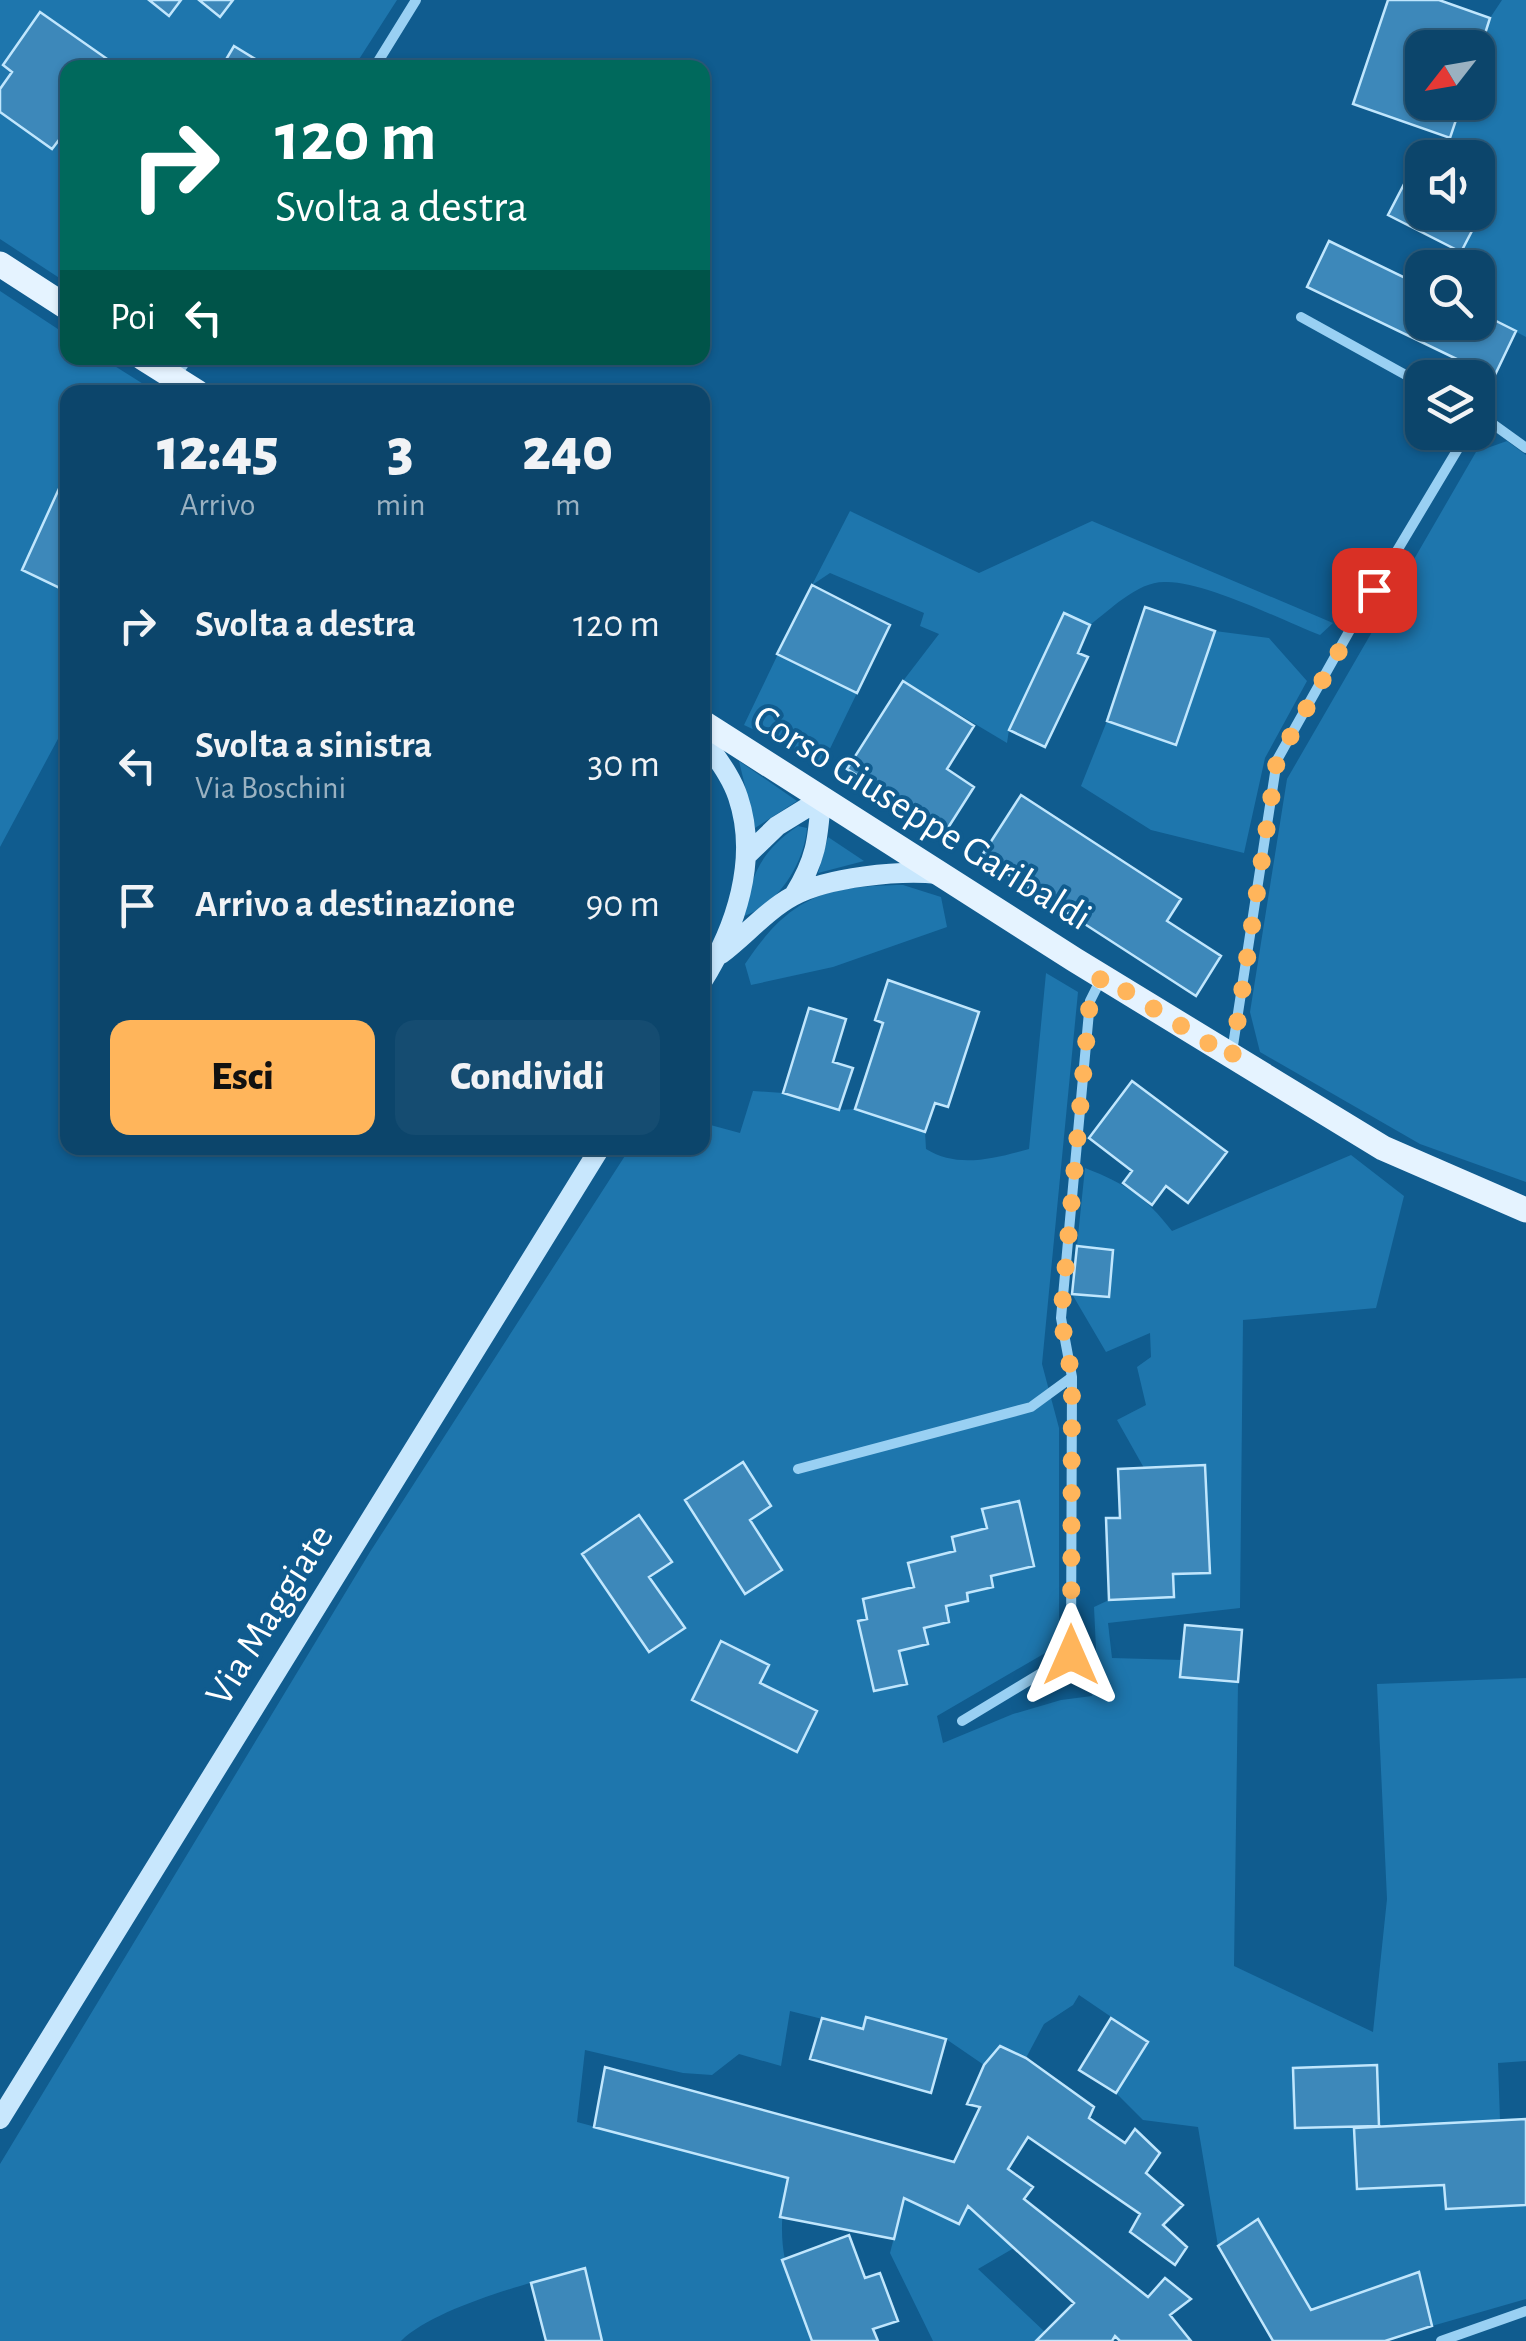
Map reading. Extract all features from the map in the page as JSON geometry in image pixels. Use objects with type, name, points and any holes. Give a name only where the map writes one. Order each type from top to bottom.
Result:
[{"type":"main road","points":[[0,264],[60,303]]},
{"type":"main road","name":"Corso Giuseppe Garibaldi","points":[[710,727],[1232,1058],[1383,1148],[1526,1210]]},
{"type":"street","points":[[379,60],[416,0]]},
{"type":"street","points":[[1300,318],[1405,375]]},
{"type":"street","points":[[1495,427],[1526,448]]},
{"type":"street","points":[[1232,1058],[1277,760],[1457,450]]},
{"type":"street","points":[[710,749],[738,796],[747,856],[737,901],[719,955],[710,969]]},
{"type":"street","points":[[747,856],[777,826],[821,800]]},
{"type":"street","points":[[719,955],[794,895],[818,846],[821,800]]},
{"type":"street","points":[[794,895],[838,882],[913,872],[940,874]]},
{"type":"street","name":"Corso Giuseppe Garibaldi","points":[[962,1721],[1071,1655],[1072,1377],[1061,1318],[1090,1000],[1102,976]]},
{"type":"street","name":"Via Maggiate","points":[[0,2119],[596,1155]]},
{"type":"street","points":[[798,1469],[1031,1408],[1072,1377]]},
{"type":"street","points":[[1441,2341],[1526,2311]]},
{"type":"shaded area","points":[[0,0],[397,0],[358,60],[60,60],[60,278],[0,239]]},
{"type":"shaded area","points":[[1502,0],[1526,0],[1526,337],[1495,321],[1495,250],[1462,250],[1472,230],[1495,230],[1495,140],[1449,140],[1456,120],[1495,120],[1495,30],[1486,30]]},
{"type":"shaded area","points":[[0,291],[60,330],[60,365],[113,365],[145,385],[60,385],[60,735],[0,847]]},
{"type":"shaded area","points":[[1507,441],[1526,455],[1526,1182],[1420,1144],[1260,1052],[1250,1012],[1287,779],[1476,452],[1495,450],[1495,445]]},
{"type":"shaded area","points":[[850,511],[979,573],[1092,521],[1333,623],[1320,635],[1220,594],[1164,582],[1134,592],[1090,625],[1065,614],[1009,730],[1007,743],[903,681],[939,634],[920,626],[924,613],[830,573],[812,585]]},
{"type":"shaded area","points":[[1215,631],[1269,638],[1307,681],[1265,758],[1244,853],[1151,830],[1081,786],[1107,721],[1176,745]]},
{"type":"shaded area","points":[[778,654],[857,693],[823,763],[744,725]]},
{"type":"shaded area","points":[[739,761],[797,801],[755,828]]},
{"type":"shaded area","points":[[798,826],[807,828],[805,841],[788,881],[768,902],[744,916],[760,864]]},
{"type":"shaded area","points":[[828,837],[864,861],[818,873]]},
{"type":"shaded area","points":[[903,885],[941,897],[947,927],[833,967],[751,985],[745,964],[761,941],[794,910],[811,900],[851,888]]},
{"type":"shaded area","points":[[1046,973],[1078,992],[1042,1364],[1059,1428],[1059,1645],[937,1716],[943,1743],[1013,1714],[1092,1696],[1097,1670],[1094,1607],[1109,1600],[1173,1597],[1173,1574],[1210,1572],[1205,1465],[1144,1468],[1117,1420],[1146,1405],[1137,1367],[1151,1357],[1150,1333],[1106,1352],[1072,1294],[1085,1168],[1134,1192],[1172,1231],[1351,1155],[1404,1196],[1376,1308],[1243,1320],[1240,1608],[1108,1623],[1112,1658],[1182,1660],[1181,1677],[1238,1682],[1234,1966],[1373,2032],[1387,1899],[1377,1684],[1526,1678],[1526,2061],[1498,2063],[1500,2120],[1354,2128],[1358,2189],[1444,2185],[1446,2209],[1526,2205],[1526,2299],[1432,2326],[1418,2272],[1311,2310],[1258,2219],[1218,2246],[1198,2127],[1143,2120],[1116,2093],[1148,2042],[1079,1995],[1073,2005],[1044,2024],[1026,2058],[1000,2046],[984,2065],[946,2039],[867,2017],[863,2029],[790,2011],[781,2066],[739,2054],[712,2075],[683,2073],[585,2050],[577,2122],[788,2178],[782,2225],[785,2262],[812,2341],[602,2341],[584,2268],[461,2306],[401,2341],[0,2341],[0,2164],[370,1552],[625,1155],[710,1155],[710,1125],[740,1133],[753,1091],[783,1093],[839,1110],[855,1109],[925,1132],[926,1149],[951,1159],[977,1160],[1029,1149]]},
{"type":"shaded area","points":[[904,2198],[959,2223],[968,2206],[1014,2248],[978,2269],[1046,2333],[1036,2341],[933,2341],[890,2253]]},
{"type":"building","points":[[149,0],[181,0],[169,16]]},
{"type":"building","points":[[199,0],[233,0],[220,17]]},
{"type":"building","points":[[1388,0],[1439,0],[1490,18],[1486,30],[1405,30],[1405,120],[1456,120],[1450,138],[1353,104]]},
{"type":"building","points":[[40,12],[109,60],[60,60],[60,138],[52,149],[0,112],[0,89],[12,72],[3,65]]},
{"type":"building","points":[[234,46],[257,60],[226,60]]},
{"type":"building","points":[[1405,182],[1405,224],[1388,215]]},
{"type":"building","points":[[1418,230],[1472,230],[1462,250]]},
{"type":"building","points":[[1329,241],[1405,278],[1405,334],[1307,287]]},
{"type":"building","points":[[1495,320],[1516,331],[1495,375],[1495,360],[1459,360],[1417,340],[1495,340]]},
{"type":"building","points":[[60,486],[60,588],[22,570]]},
{"type":"building","points":[[812,585],[890,625],[857,693],[777,654]]},
{"type":"building","points":[[1145,607],[1215,631],[1176,745],[1107,721]]},
{"type":"building","points":[[1064,613],[1090,625],[1078,653],[1088,657],[1045,747],[1009,730]]},
{"type":"building","points":[[903,681],[974,726],[947,769],[974,787],[946,831],[847,769]]},
{"type":"building","points":[[1021,795],[1181,899],[1167,921],[1221,956],[1196,996],[981,857]]},
{"type":"building","points":[[888,980],[979,1012],[948,1107],[935,1103],[925,1132],[855,1109],[883,1023],[875,1020]]},
{"type":"building","points":[[809,1008],[846,1019],[833,1062],[853,1068],[839,1110],[783,1093]]},
{"type":"building","points":[[1132,1081],[1227,1152],[1188,1203],[1166,1186],[1152,1205],[1123,1183],[1132,1171],[1089,1138]]},
{"type":"building","points":[[1077,1246],[1113,1250],[1109,1297],[1072,1294]]},
{"type":"building","points":[[743,1462],[771,1506],[750,1520],[782,1570],[745,1594],[685,1500]]},
{"type":"building","points":[[1205,1465],[1210,1573],[1173,1574],[1174,1597],[1109,1600],[1106,1518],[1120,1518],[1118,1469]]},
{"type":"building","points":[[1019,1501],[1034,1566],[991,1576],[993,1587],[967,1593],[968,1601],[946,1606],[949,1622],[924,1628],[928,1644],[899,1651],[907,1684],[874,1691],[858,1621],[867,1619],[863,1599],[914,1587],[908,1563],[955,1551],[952,1537],[987,1528],[982,1509]]},
{"type":"building","points":[[639,1515],[672,1562],[649,1577],[685,1628],[649,1652],[582,1554]]},
{"type":"building","points":[[1185,1625],[1242,1630],[1238,1682],[1180,1677]]},
{"type":"building","points":[[721,1641],[769,1665],[760,1683],[817,1711],[797,1752],[692,1700]]},
{"type":"building","points":[[866,2017],[946,2039],[931,2093],[810,2059],[822,2018],[863,2029]]},
{"type":"building","points":[[1111,2018],[1148,2042],[1116,2093],[1079,2070]]},
{"type":"building","points":[[1000,2046],[1026,2058],[1094,2107],[1089,2118],[1125,2143],[1135,2129],[1160,2153],[1146,2173],[1183,2205],[1163,2225],[1187,2247],[1175,2265],[1130,2232],[1140,2214],[1028,2137],[1008,2169],[1033,2187],[1024,2199],[1148,2297],[1165,2278],[1191,2299],[1170,2315],[1191,2341],[1120,2341],[1115,2336],[1112,2341],[1036,2341],[1074,2303],[968,2206],[959,2224],[904,2198],[894,2239],[780,2217],[788,2178],[594,2127],[605,2067],[954,2162],[980,2107],[967,2104],[984,2065]]},
{"type":"building","points":[[1377,2065],[1379,2126],[1295,2128],[1293,2068]]},
{"type":"building","points":[[1526,2119],[1526,2205],[1446,2209],[1444,2185],[1357,2189],[1354,2128]]},
{"type":"building","points":[[1258,2219],[1311,2310],[1419,2272],[1432,2326],[1385,2341],[1273,2341],[1218,2246]]},
{"type":"building","points":[[849,2235],[865,2278],[880,2273],[898,2321],[873,2329],[878,2341],[812,2341],[782,2260]]},
{"type":"building","points":[[585,2268],[602,2341],[546,2341],[531,2283]]},
{"type":"route","points":[[1071,1655],[1072,1377],[1061,1318],[1090,1000],[1102,976],[1232,1058],[1277,760],[1374,590]]}]
